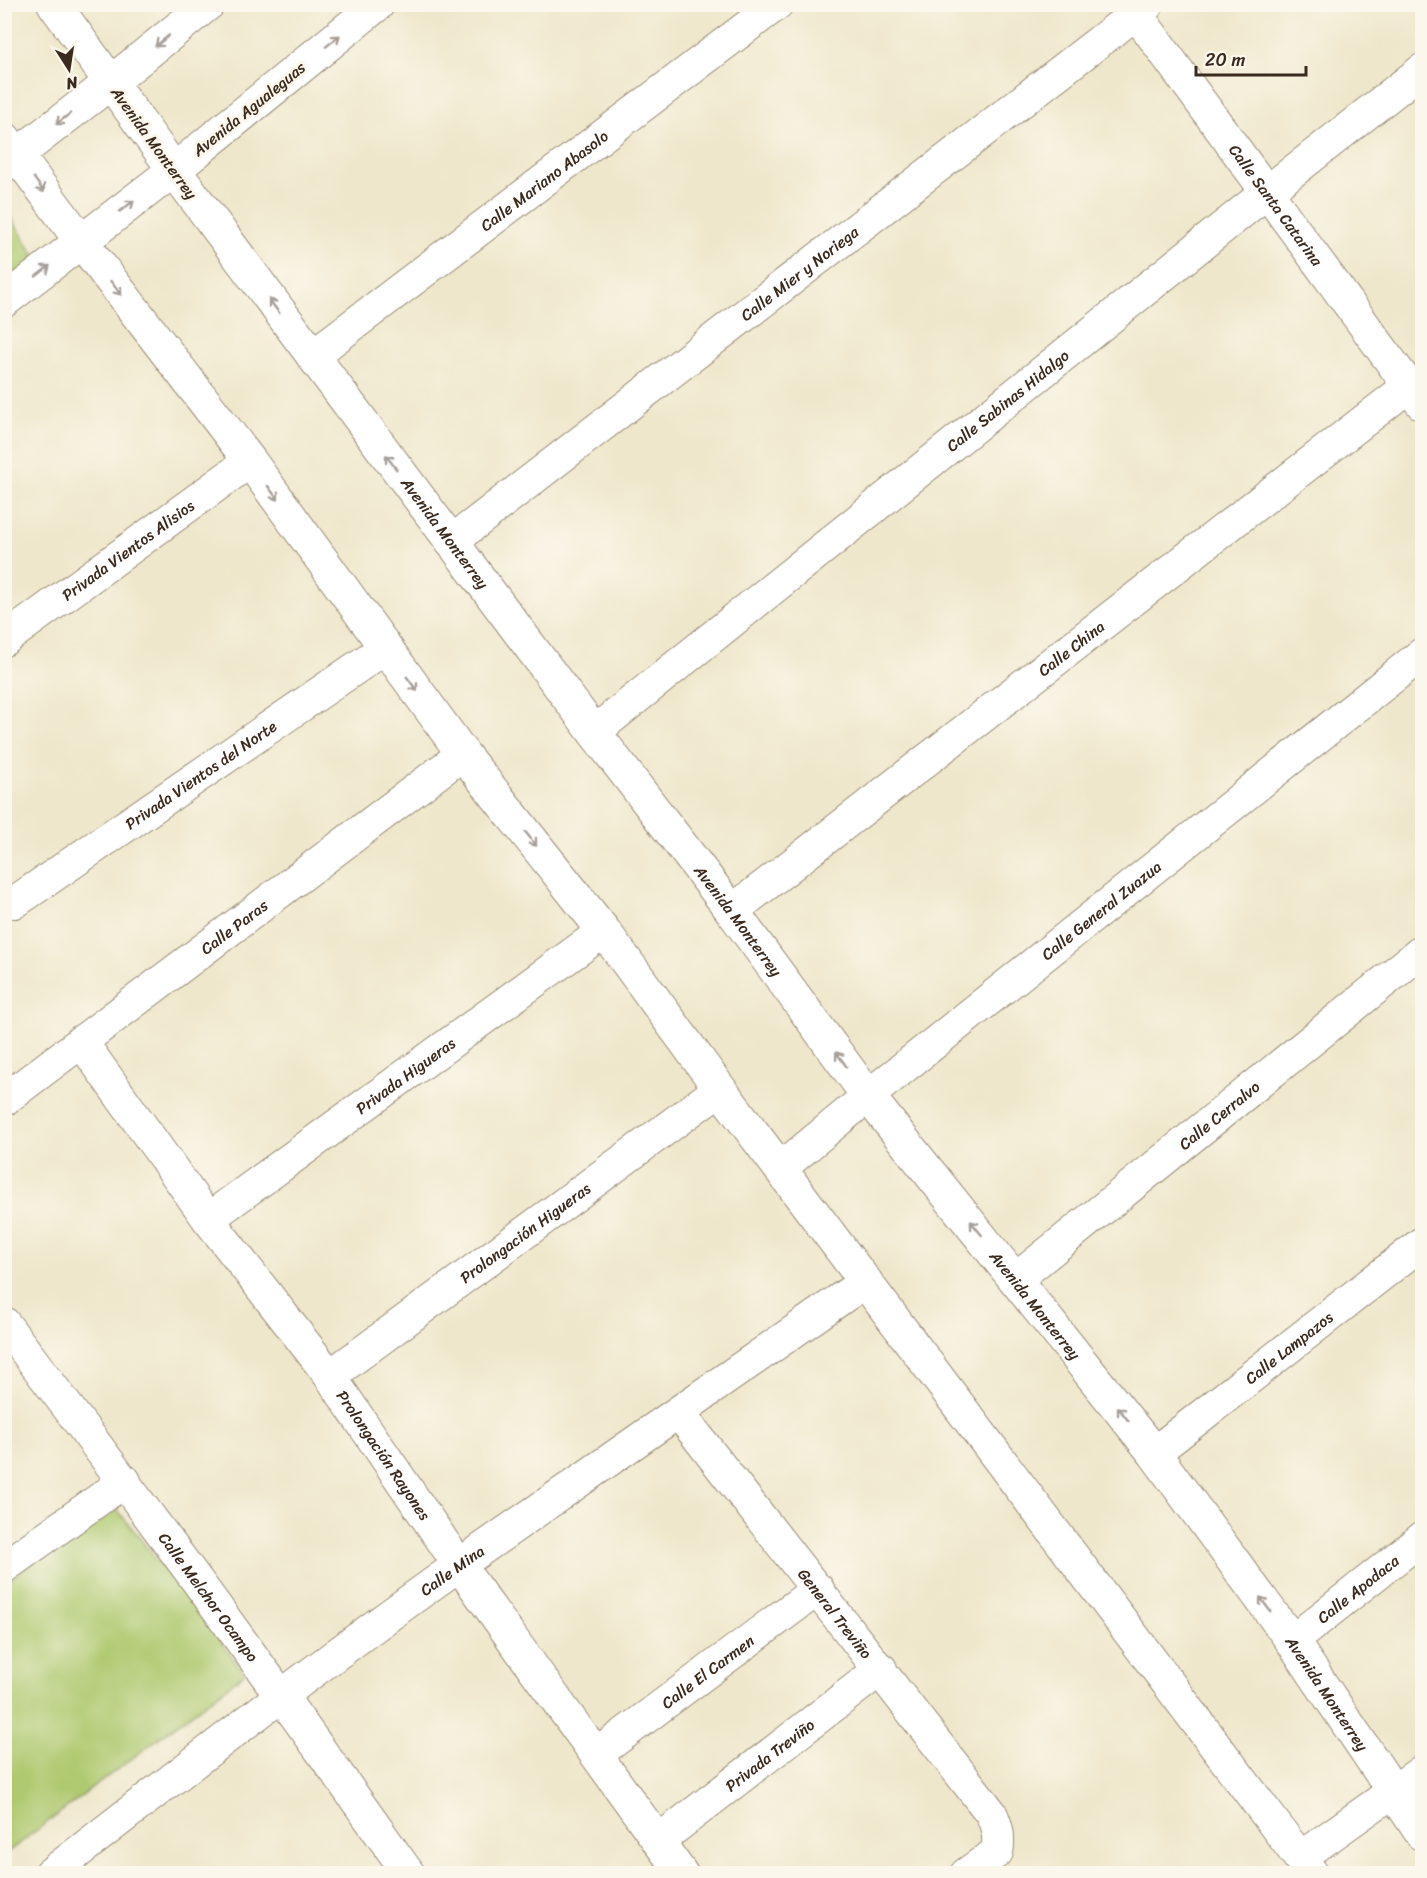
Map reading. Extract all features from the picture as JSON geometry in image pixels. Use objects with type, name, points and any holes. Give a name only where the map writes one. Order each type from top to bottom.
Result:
[{"type":"street","name":"Avenida Monterrey","points":[[54,4],[312,356],[594,732],[732,911],[868,1096],[1017,1279],[1154,1453],[1292,1641],[1422,1834]]},
{"type":"street","points":[[208,4],[110,83],[9,153],[81,241],[250,461],[463,754],[604,931],[720,1089],[1307,1865],[1393,1790],[1422,1771]]},
{"type":"street","name":"Avenida Agualeguas","points":[[4,301],[174,170],[378,4]]},
{"type":"street","name":"Calle Mariano Abasolo","points":[[312,356],[777,4]]},
{"type":"street","name":"Calle Santa Catarina","points":[[1138,8],[1267,192],[1416,395]]},
{"type":"street","name":"Calle Mier y Noriega","points":[[451,542],[1138,8]]},
{"type":"street","name":"Calle Sabinas Hidalgo","points":[[594,732],[1422,70]]},
{"type":"street","name":"Calle China","points":[[732,911],[1416,395]]},
{"type":"street","name":"Privada Vientos Alisios","points":[[4,640],[250,461]]},
{"type":"street","name":"Privada Vientos del Norte","points":[[15,902],[386,648]]},
{"type":"street","name":"Calle General Zuazua","points":[[781,1168],[1422,654]]},
{"type":"street","name":"Calle Paras","points":[[4,1100],[463,754]]},
{"type":"street","name":"Privada Higueras","points":[[208,1219],[604,931]]},
{"type":"street","name":"Calle Cerralvo","points":[[1017,1279],[1422,951]]},
{"type":"street","name":"Prolongación Rayones","points":[[81,1041],[208,1219],[330,1376],[459,1565],[682,1874]]},
{"type":"street","name":"Prolongación Higueras","points":[[330,1376],[720,1089]]},
{"type":"street","name":"Calle Lampazos","points":[[1154,1453],[1422,1243]]},
{"type":"street","name":"Calle Mina","points":[[50,1874],[282,1694],[459,1565],[680,1413],[866,1281]]},
{"type":"street","name":"Calle Melchor Ocampo","points":[[4,1323],[125,1481],[282,1694],[409,1874]]},
{"type":"street","name":"General Treviño","points":[[680,1413],[991,1813],[998,1829],[997,1852],[966,1874]]},
{"type":"street","points":[[4,1567],[125,1481]]},
{"type":"street","name":"Calle Apodaca","points":[[1292,1641],[1422,1538]]},
{"type":"street","name":"Calle El Carmen","points":[[597,1754],[818,1589]]},
{"type":"street","name":"Privada Treviño","points":[[658,1841],[881,1669]]},
{"type":"green space","points":[[4,206],[38,261],[4,287]]},
{"type":"green space","points":[[114,1505],[245,1673],[5,1854],[5,1583]]}]
